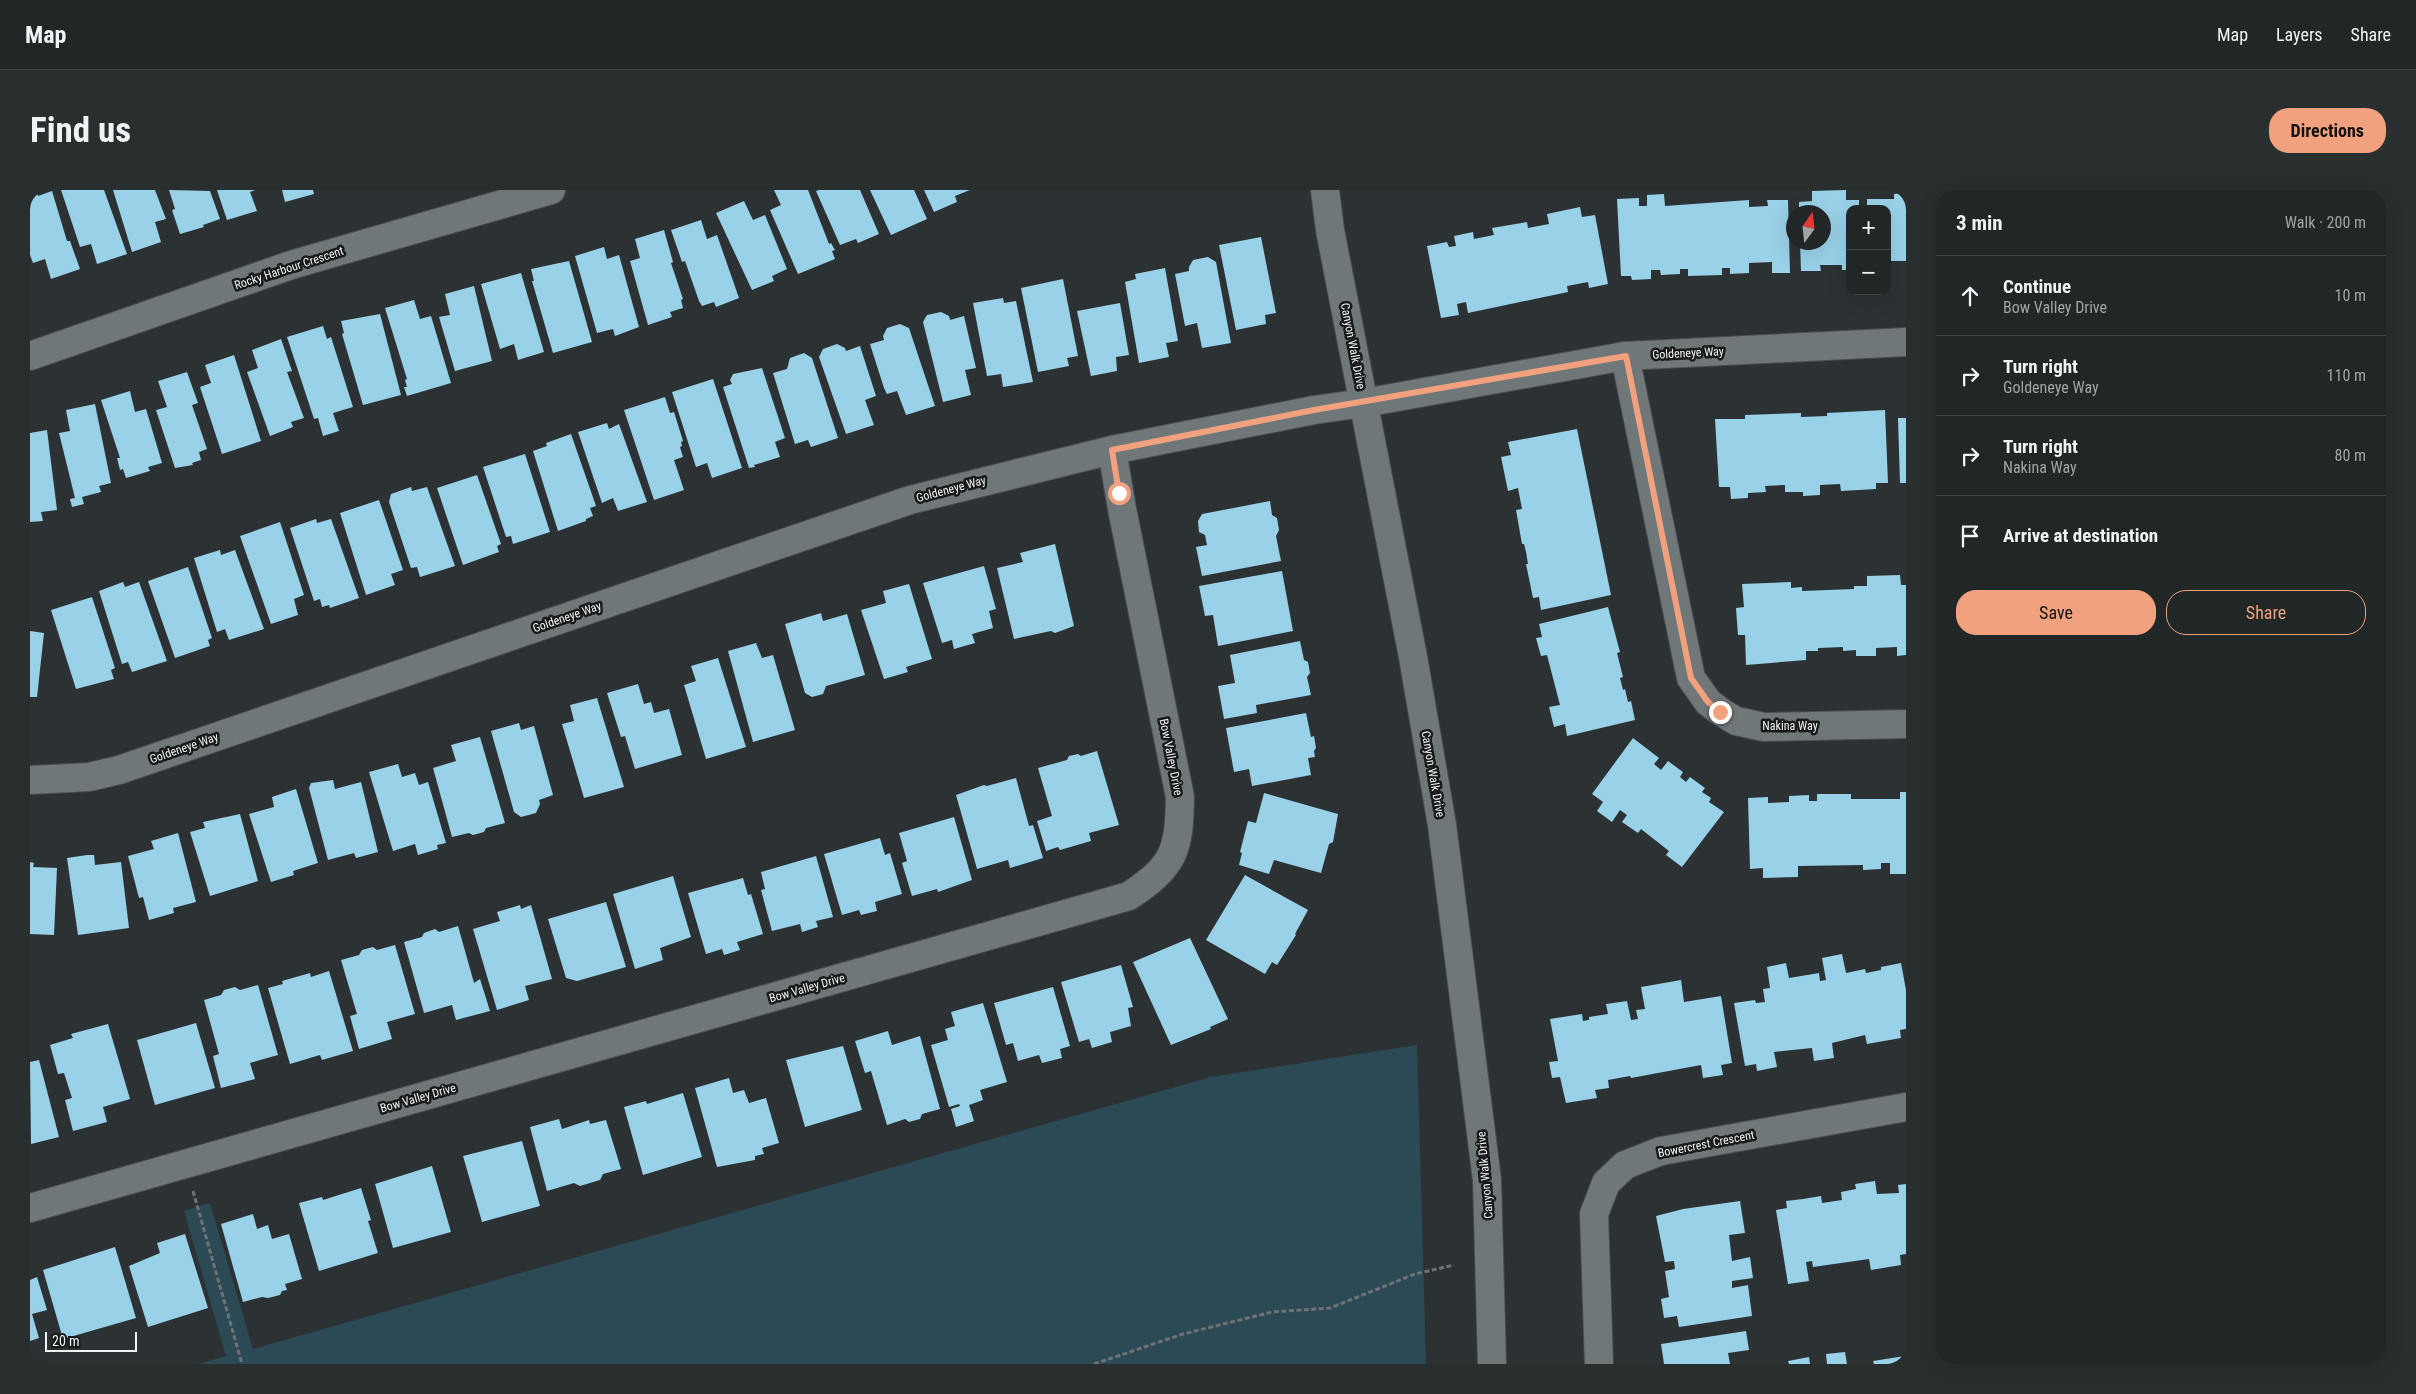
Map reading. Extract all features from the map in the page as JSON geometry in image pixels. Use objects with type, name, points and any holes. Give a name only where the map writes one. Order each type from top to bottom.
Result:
[{"type":"street","name":"Rocky Harbour Crescent","points":[[30,356],[290,265],[551,190]]},
{"type":"street","name":"Canyon Walk Drive","points":[[1325,190],[1332,240],[1413,656],[1444,834],[1487,1180],[1492,1364]]},
{"type":"street","name":"Goldeneye Way","points":[[30,780],[90,778],[119,770],[910,500],[1112,450],[1314,410],[1364,403],[1626,356],[1906,342]]},
{"type":"street","name":"Nakina Way","points":[[1626,356],[1691,678],[1698,690],[1708,702],[1736,721],[1764,727],[1906,724]]},
{"type":"street","name":"Bow Valley Drive","points":[[30,1208],[1129,896],[1153,880],[1173,855],[1179,827],[1180,797],[1122,509],[1112,450]]},
{"type":"street","name":"Bowercrest Crescent","points":[[1599,1364],[1594,1214],[1606,1183],[1625,1165],[1661,1151],[1906,1108]]},
{"type":"path","points":[[186,1164],[242,1364]]},
{"type":"path","points":[[1094,1364],[1183,1334],[1272,1312],[1330,1308],[1416,1274],[1454,1265]]},
{"type":"shaded area","points":[[1417,1045],[1426,1364],[199,1364],[226,1356],[184,1211],[210,1203],[253,1349],[1211,1077]]},
{"type":"building","points":[[61,190],[104,190],[127,254],[97,264],[91,244],[80,247]]},
{"type":"building","points":[[113,190],[155,190],[166,219],[155,222],[161,242],[132,252]]},
{"type":"building","points":[[169,190],[210,191],[220,219],[203,225],[204,227],[180,234],[172,210],[175,209]]},
{"type":"building","points":[[217,190],[255,190],[250,192],[257,211],[227,220]]},
{"type":"building","points":[[282,190],[313,190],[314,194],[285,202]]},
{"type":"building","points":[[774,190],[808,190],[829,244],[831,243],[835,250],[832,251],[835,259],[798,274],[770,210],[781,205]]},
{"type":"building","points":[[860,190],[879,234],[858,243],[856,239],[840,245],[816,191]]},
{"type":"building","points":[[870,190],[914,190],[927,219],[891,235]]},
{"type":"building","points":[[924,190],[970,190],[955,196],[957,202],[934,212]]},
{"type":"building","points":[[1846,190],[1846,200],[1859,200],[1859,205],[1846,205],[1846,270],[1842,270],[1842,265],[1820,265],[1821,271],[1801,271],[1800,250],[1831,250],[1831,205],[1799,205],[1799,202],[1812,201],[1812,191]]},
{"type":"building","points":[[37,191],[38,196],[52,191],[67,241],[70,241],[80,269],[51,279],[45,259],[33,263],[30,255],[30,193]]},
{"type":"building","points":[[1906,193],[1906,261],[1891,261],[1891,205],[1867,205],[1867,199],[1894,199],[1894,194]]},
{"type":"building","points":[[1664,194],[1665,206],[1749,200],[1749,207],[1768,206],[1767,200],[1788,200],[1788,205],[1786,205],[1786,250],[1789,250],[1790,273],[1772,273],[1772,262],[1749,263],[1749,273],[1730,274],[1730,268],[1722,268],[1722,275],[1688,276],[1688,269],[1680,269],[1680,274],[1661,275],[1660,270],[1651,270],[1651,279],[1632,280],[1631,276],[1621,276],[1617,199],[1639,198],[1639,206],[1647,206],[1647,195]]},
{"type":"building","points":[[744,201],[753,220],[765,215],[787,269],[772,276],[774,281],[752,290],[716,213]]},
{"type":"building","points":[[1580,207],[1582,217],[1595,215],[1608,284],[1589,288],[1588,282],[1567,286],[1568,292],[1468,313],[1466,302],[1457,304],[1459,315],[1441,318],[1427,246],[1447,242],[1449,247],[1456,246],[1454,236],[1473,232],[1474,239],[1494,235],[1492,228],[1527,222],[1528,228],[1549,224],[1547,214]]},
{"type":"building","points":[[701,220],[707,239],[717,235],[739,298],[716,307],[714,302],[702,306],[699,301],[685,261],[682,262],[671,230]]},
{"type":"building","points":[[664,230],[673,262],[671,263],[683,299],[681,300],[683,308],[670,312],[672,317],[648,325],[630,261],[640,258],[635,239]]},
{"type":"building","points":[[1261,237],[1276,313],[1265,315],[1266,324],[1236,330],[1219,245]]},
{"type":"building","points":[[604,247],[607,259],[619,255],[639,327],[615,336],[613,329],[597,333],[575,256]]},
{"type":"building","points":[[1208,257],[1216,262],[1231,343],[1202,348],[1197,323],[1185,326],[1175,274],[1189,271],[1193,260]]},
{"type":"building","points":[[569,261],[592,342],[553,353],[532,281],[534,281],[531,269]]},
{"type":"building","points":[[1165,268],[1178,341],[1166,343],[1169,357],[1139,363],[1125,282],[1136,279],[1135,274]]},
{"type":"building","points":[[521,273],[544,352],[518,360],[514,344],[500,349],[481,284]]},
{"type":"building","points":[[1063,279],[1078,356],[1067,358],[1069,366],[1038,372],[1021,288]]},
{"type":"building","points":[[474,286],[492,361],[455,371],[439,317],[450,315],[445,294]]},
{"type":"building","points":[[1003,298],[1004,303],[1016,301],[1033,382],[1003,387],[1001,374],[987,376],[973,303]]},
{"type":"building","points":[[414,300],[420,319],[431,316],[451,383],[407,396],[404,387],[407,387],[405,380],[407,379],[385,308]]},
{"type":"building","points":[[1120,303],[1129,355],[1116,357],[1117,371],[1091,376],[1077,311]]},
{"type":"building","points":[[941,312],[949,316],[950,320],[964,316],[976,368],[965,370],[971,395],[943,402],[923,322],[927,315]]},
{"type":"building","points":[[380,314],[401,395],[363,405],[342,334],[344,333],[341,321]]},
{"type":"building","points":[[900,324],[909,328],[935,406],[906,415],[897,391],[887,394],[870,344],[884,340],[883,336],[887,328]]},
{"type":"building","points":[[323,326],[327,339],[331,337],[353,407],[333,413],[339,431],[323,436],[318,418],[314,419],[287,337]]},
{"type":"building","points":[[281,339],[292,371],[287,372],[304,418],[291,422],[293,427],[270,436],[247,372],[258,368],[252,350]]},
{"type":"building","points":[[837,344],[845,348],[846,351],[860,346],[876,396],[865,400],[874,425],[846,434],[819,357],[823,349]]},
{"type":"building","points":[[804,353],[812,358],[838,438],[811,447],[808,440],[795,444],[773,373],[787,369],[790,358]]},
{"type":"building","points":[[234,355],[261,441],[222,454],[200,387],[211,383],[205,365]]},
{"type":"building","points":[[762,368],[785,438],[775,442],[780,457],[749,468],[723,387],[732,384],[730,380],[733,374]]},
{"type":"building","points":[[187,372],[198,403],[192,405],[207,449],[199,452],[201,460],[192,463],[193,465],[175,468],[156,410],[167,407],[158,381]]},
{"type":"building","points":[[713,379],[742,468],[712,478],[707,463],[696,467],[672,392]]},
{"type":"building","points":[[130,391],[135,412],[146,409],[162,463],[148,467],[150,471],[126,478],[123,469],[120,470],[117,458],[120,458],[101,400]]},
{"type":"building","points":[[665,397],[670,413],[674,412],[683,441],[680,447],[683,457],[674,460],[684,490],[654,500],[624,410]]},
{"type":"building","points":[[95,404],[111,483],[99,486],[101,492],[82,497],[84,504],[72,507],[70,499],[75,498],[59,433],[70,431],[66,410]]},
{"type":"building","points":[[1885,410],[1888,483],[1876,483],[1876,489],[1841,491],[1840,484],[1820,485],[1820,495],[1803,496],[1803,492],[1785,492],[1785,485],[1765,486],[1766,492],[1748,493],[1748,498],[1731,499],[1730,487],[1719,487],[1715,419],[1745,419],[1745,415],[1801,413],[1801,417],[1827,416],[1827,413]]},
{"type":"building","points":[[1898,418],[1906,418],[1906,483],[1900,483]]},
{"type":"building","points":[[607,423],[609,429],[619,424],[647,502],[618,511],[613,498],[602,503],[578,432]]},
{"type":"building","points":[[1577,429],[1611,595],[1541,610],[1539,597],[1533,598],[1526,564],[1528,564],[1526,552],[1524,544],[1522,544],[1516,510],[1522,509],[1518,488],[1508,491],[1501,457],[1511,455],[1508,442]]},
{"type":"building","points":[[47,430],[57,510],[41,512],[43,521],[30,522],[30,433]]},
{"type":"building","points":[[571,434],[596,506],[590,508],[593,516],[586,519],[586,521],[558,531],[533,451],[547,446],[546,443]]},
{"type":"building","points":[[525,454],[550,532],[513,544],[511,536],[506,537],[483,467]]},
{"type":"building","points":[[477,475],[501,544],[497,546],[499,552],[463,565],[437,488]]},
{"type":"building","points":[[411,487],[412,491],[427,487],[455,566],[420,577],[417,567],[411,568],[389,502],[391,494]]},
{"type":"building","points":[[379,500],[403,570],[391,574],[395,585],[366,595],[340,513]]},
{"type":"building","points":[[1270,501],[1272,515],[1277,518],[1279,530],[1276,536],[1281,561],[1202,576],[1196,547],[1207,545],[1205,535],[1199,532],[1198,521],[1202,514]]},
{"type":"building","points":[[316,519],[317,523],[331,519],[359,598],[330,608],[329,605],[322,607],[320,599],[314,601],[290,528]]},
{"type":"building","points":[[280,522],[304,595],[294,599],[298,615],[271,624],[240,536]]},
{"type":"building","points":[[1055,544],[1074,626],[1055,633],[1051,631],[1014,639],[997,568],[1023,562],[1020,553]]},
{"type":"building","points":[[220,550],[221,555],[235,550],[264,629],[229,640],[225,629],[217,632],[194,558]]},
{"type":"building","points":[[984,566],[996,609],[989,611],[993,628],[972,634],[975,643],[954,649],[952,640],[942,643],[923,583]]},
{"type":"building","points":[[188,567],[212,638],[208,640],[210,646],[175,658],[148,581]]},
{"type":"building","points":[[1282,571],[1293,631],[1218,646],[1213,615],[1205,616],[1199,586]]},
{"type":"building","points":[[1900,575],[1901,585],[1906,585],[1906,655],[1897,656],[1897,647],[1876,648],[1876,656],[1856,656],[1856,650],[1843,651],[1843,647],[1818,648],[1818,651],[1806,651],[1806,660],[1746,665],[1745,635],[1738,635],[1736,608],[1744,607],[1742,584],[1791,582],[1791,588],[1802,587],[1802,591],[1854,589],[1854,586],[1867,586],[1867,576]]},
{"type":"building","points":[[123,582],[125,587],[139,582],[167,661],[132,672],[128,662],[122,664],[99,591]]},
{"type":"building","points":[[909,584],[932,659],[906,667],[908,672],[884,679],[861,610],[886,603],[883,591]]},
{"type":"building","points":[[92,597],[115,668],[111,670],[114,679],[76,689],[51,610]]},
{"type":"building","points":[[1608,607],[1620,652],[1617,653],[1623,677],[1620,678],[1628,702],[1631,701],[1635,720],[1567,736],[1565,724],[1554,727],[1549,707],[1560,705],[1547,655],[1541,656],[1536,638],[1542,637],[1539,624]]},
{"type":"building","points":[[821,613],[823,621],[847,614],[865,675],[826,686],[823,694],[812,697],[805,693],[785,624]]},
{"type":"building","points":[[30,631],[44,633],[37,697],[30,697]]},
{"type":"building","points":[[1300,641],[1304,660],[1308,662],[1310,673],[1307,677],[1311,695],[1256,705],[1257,713],[1224,719],[1218,686],[1235,683],[1230,655]]},
{"type":"building","points":[[756,643],[762,658],[773,655],[795,730],[753,742],[728,651]]},
{"type":"building","points":[[718,658],[746,747],[706,759],[684,685],[696,681],[691,666]]},
{"type":"building","points":[[638,684],[644,704],[651,702],[654,713],[669,709],[682,755],[635,769],[625,736],[621,737],[607,693]]},
{"type":"building","points":[[597,698],[624,787],[584,798],[562,724],[574,721],[570,705]]},
{"type":"building","points":[[1306,713],[1311,737],[1314,736],[1316,748],[1314,751],[1315,757],[1308,758],[1311,775],[1252,786],[1249,769],[1234,772],[1226,728]]},
{"type":"building","points":[[519,723],[521,730],[534,726],[553,795],[539,800],[540,804],[536,813],[521,817],[514,812],[491,731]]},
{"type":"building","points":[[480,737],[505,823],[486,828],[484,832],[473,835],[469,833],[452,837],[433,768],[456,761],[451,745]]},
{"type":"building","points":[[1633,738],[1659,758],[1654,764],[1661,770],[1668,761],[1683,772],[1680,777],[1686,782],[1690,777],[1705,788],[1702,792],[1711,798],[1709,802],[1724,812],[1682,867],[1666,855],[1669,851],[1641,829],[1638,833],[1622,822],[1627,815],[1620,810],[1612,822],[1597,811],[1603,802],[1592,794]]},
{"type":"building","points":[[1097,751],[1119,825],[1089,833],[1091,841],[1060,850],[1058,847],[1046,851],[1037,821],[1052,816],[1038,768],[1067,760],[1069,756],[1078,754],[1081,756]]},
{"type":"building","points":[[398,764],[402,777],[415,773],[419,785],[428,782],[446,843],[437,845],[438,849],[418,855],[415,844],[393,851],[369,772]]},
{"type":"building","points":[[1016,778],[1029,826],[1033,825],[1043,858],[1010,868],[1008,860],[977,869],[956,795],[984,785],[987,786]]},
{"type":"building","points":[[333,780],[335,789],[361,782],[378,852],[356,858],[354,853],[328,860],[309,788],[311,783]]},
{"type":"building","points":[[296,789],[318,863],[293,871],[294,875],[271,882],[249,814],[274,807],[272,797]]},
{"type":"building","points":[[1900,792],[1906,792],[1906,874],[1890,874],[1890,863],[1881,863],[1881,869],[1863,870],[1863,865],[1798,866],[1798,877],[1763,878],[1763,868],[1750,869],[1748,798],[1768,797],[1768,803],[1789,802],[1789,796],[1809,795],[1809,801],[1817,801],[1817,794],[1851,794],[1851,799],[1900,799]]},
{"type":"building","points":[[1264,793],[1338,814],[1333,842],[1329,844],[1321,873],[1274,860],[1269,874],[1239,865],[1242,853],[1240,852],[1248,821],[1256,823]]},
{"type":"building","points":[[240,814],[258,881],[210,896],[190,832],[205,828],[203,822]]},
{"type":"building","points":[[954,817],[972,880],[938,892],[937,889],[912,896],[902,863],[907,861],[899,833]]},
{"type":"building","points":[[178,833],[196,902],[173,908],[174,913],[149,920],[143,897],[139,898],[128,856],[154,849],[151,841]]},
{"type":"building","points":[[880,838],[885,855],[890,853],[902,894],[875,902],[877,911],[861,915],[859,910],[842,915],[824,854]]},
{"type":"building","points":[[94,855],[95,865],[121,862],[129,928],[78,935],[67,858]]},
{"type":"building","points":[[816,856],[833,917],[816,921],[818,927],[802,932],[800,924],[772,931],[761,890],[765,889],[761,872]]},
{"type":"building","points":[[30,862],[34,863],[33,867],[57,868],[54,935],[30,934]]},
{"type":"building","points":[[1245,875],[1308,910],[1296,935],[1277,965],[1272,962],[1265,974],[1206,940]]},
{"type":"building","points":[[673,876],[691,937],[660,948],[663,960],[635,969],[613,894]]},
{"type":"building","points":[[743,878],[748,895],[751,894],[763,934],[737,942],[740,950],[724,955],[722,949],[706,954],[688,893]]},
{"type":"building","points":[[606,902],[626,967],[577,981],[566,978],[548,919]]},
{"type":"building","points":[[520,905],[521,909],[531,905],[552,979],[525,986],[529,1000],[497,1010],[473,929],[500,921],[497,912]]},
{"type":"building","points":[[458,926],[474,983],[480,979],[490,1011],[456,1020],[452,1005],[424,1013],[404,942],[422,937],[424,933],[435,929],[439,932]]},
{"type":"building","points":[[1190,938],[1228,1019],[1210,1027],[1211,1029],[1171,1045],[1133,962]]},
{"type":"building","points":[[395,945],[415,1014],[387,1022],[392,1039],[359,1049],[350,1016],[357,1014],[341,960],[359,955],[362,950],[373,947],[377,950]]},
{"type":"building","points":[[1842,954],[1846,973],[1865,969],[1866,973],[1881,970],[1881,967],[1901,963],[1906,990],[1906,1029],[1900,1030],[1901,1038],[1867,1044],[1865,1035],[1832,1043],[1834,1058],[1814,1061],[1812,1048],[1774,1052],[1777,1067],[1757,1071],[1756,1064],[1745,1066],[1734,1003],[1755,1000],[1756,1003],[1765,1002],[1763,989],[1770,988],[1767,967],[1786,963],[1789,978],[1819,973],[1820,981],[1826,980],[1822,958]]},
{"type":"building","points":[[1121,965],[1133,1007],[1128,1008],[1131,1026],[1110,1032],[1112,1042],[1092,1048],[1089,1039],[1079,1042],[1061,982]]},
{"type":"building","points":[[329,971],[353,1051],[322,1060],[320,1055],[290,1064],[268,988],[283,984],[282,981],[310,973],[311,977]]},
{"type":"building","points":[[1681,980],[1684,1002],[1721,996],[1732,1063],[1721,1065],[1723,1075],[1703,1078],[1701,1065],[1631,1078],[1630,1076],[1608,1080],[1609,1088],[1595,1090],[1597,1098],[1566,1103],[1560,1077],[1552,1078],[1549,1062],[1558,1061],[1550,1019],[1582,1014],[1583,1021],[1589,1020],[1589,1017],[1608,1014],[1606,1004],[1627,1001],[1631,1020],[1638,1019],[1636,1010],[1645,1009],[1641,987]]},
{"type":"building","points":[[258,985],[278,1055],[250,1063],[255,1079],[221,1088],[213,1056],[219,1054],[204,1000],[221,995],[224,990],[235,987],[240,990]]},
{"type":"building","points":[[1053,987],[1070,1046],[1060,1049],[1062,1058],[1042,1063],[1039,1055],[1018,1061],[1013,1043],[1006,1045],[994,1003]]},
{"type":"building","points":[[983,1003],[1007,1082],[980,1090],[983,1100],[969,1105],[974,1121],[956,1127],[951,1109],[960,1106],[959,1104],[949,1107],[931,1045],[948,1040],[945,1029],[955,1026],[951,1012]]},
{"type":"building","points":[[196,1023],[215,1088],[155,1105],[137,1040]]},
{"type":"building","points":[[108,1024],[130,1099],[103,1107],[107,1122],[73,1131],[65,1100],[72,1098],[64,1073],[58,1074],[50,1045],[73,1038],[71,1034]]},
{"type":"building","points":[[888,1031],[892,1045],[920,1036],[940,1109],[922,1114],[920,1119],[909,1122],[905,1119],[887,1125],[871,1071],[865,1073],[855,1041]]},
{"type":"building","points":[[843,1046],[862,1110],[805,1127],[786,1060]]},
{"type":"building","points":[[39,1060],[59,1137],[31,1144],[30,1062]]},
{"type":"building","points":[[729,1078],[733,1093],[744,1090],[749,1103],[766,1098],[779,1143],[762,1148],[764,1154],[755,1156],[755,1160],[717,1167],[695,1088]]},
{"type":"building","points":[[683,1093],[702,1157],[643,1175],[624,1107],[646,1101],[647,1104]]},
{"type":"building","points":[[559,1119],[562,1129],[589,1120],[590,1124],[606,1120],[621,1169],[603,1174],[600,1180],[580,1186],[574,1183],[547,1191],[530,1127]]},
{"type":"building","points":[[522,1141],[540,1206],[482,1222],[463,1156]]},
{"type":"building","points":[[432,1166],[451,1232],[393,1248],[375,1184]]},
{"type":"building","points":[[1875,1181],[1877,1194],[1899,1193],[1898,1185],[1906,1184],[1906,1254],[1900,1255],[1901,1265],[1871,1270],[1869,1259],[1813,1267],[1812,1261],[1806,1262],[1809,1281],[1788,1284],[1776,1210],[1787,1208],[1786,1201],[1821,1196],[1822,1203],[1842,1200],[1841,1192],[1856,1189],[1855,1184]]},
{"type":"building","points":[[361,1188],[371,1220],[368,1221],[378,1253],[319,1271],[299,1203],[322,1197],[323,1200]]},
{"type":"building","points":[[1740,1201],[1745,1233],[1729,1235],[1732,1261],[1750,1257],[1753,1278],[1732,1281],[1732,1288],[1748,1285],[1752,1316],[1679,1327],[1677,1316],[1664,1318],[1661,1299],[1669,1297],[1665,1271],[1675,1269],[1674,1261],[1665,1262],[1656,1216],[1683,1209]]},
{"type":"building","points":[[253,1214],[257,1229],[268,1225],[272,1239],[289,1234],[302,1279],[285,1284],[287,1290],[282,1291],[280,1295],[243,1302],[221,1224]]},
{"type":"building","points":[[185,1234],[208,1308],[148,1327],[129,1266],[160,1253],[157,1243]]},
{"type":"building","points":[[115,1247],[136,1318],[63,1339],[43,1270]]},
{"type":"building","points":[[37,1277],[47,1310],[32,1314],[39,1338],[30,1341],[30,1280]]},
{"type":"building","points":[[1746,1331],[1749,1350],[1728,1353],[1730,1364],[1664,1364],[1661,1344]]},
{"type":"building","points":[[1845,1352],[1847,1364],[1827,1364],[1826,1354]]},
{"type":"building","points":[[1905,1356],[1906,1364],[1874,1364],[1873,1361]]},
{"type":"building","points":[[1809,1357],[1810,1364],[1789,1364],[1788,1361]]},
{"type":"route","points":[[1119,493],[1112,450],[1314,410],[1364,403],[1626,356],[1632,395],[1691,678],[1708,702],[1720,712]]}]
